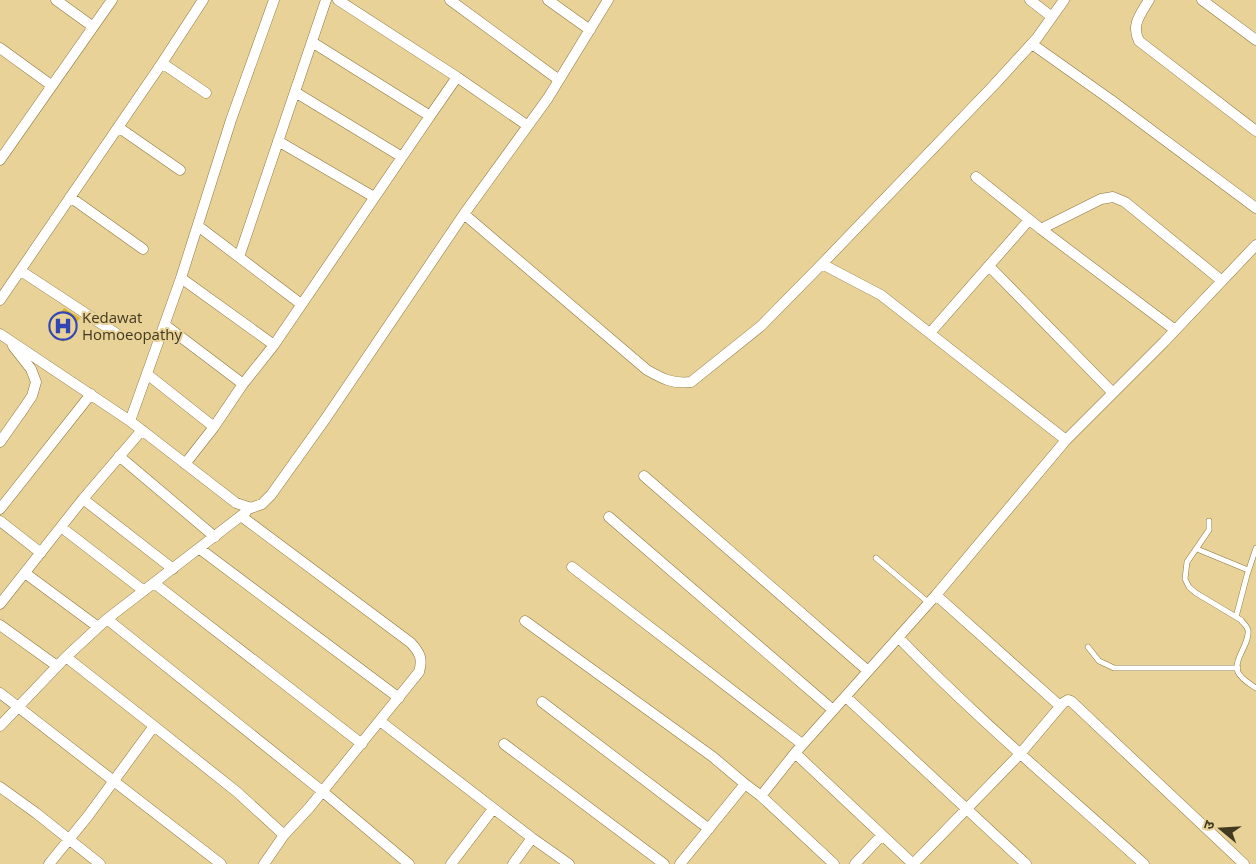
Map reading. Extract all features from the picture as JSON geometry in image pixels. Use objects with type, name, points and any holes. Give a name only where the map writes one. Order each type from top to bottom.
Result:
[{"type":"street","points":[[56,0],[92,26]]},
{"type":"street","points":[[0,160],[112,0]]},
{"type":"street","points":[[0,300],[203,0]]},
{"type":"street","points":[[130,421],[165,325],[231,120],[274,0]]},
{"type":"street","points":[[239,257],[326,0]]},
{"type":"street","points":[[338,0],[457,77],[528,126]]},
{"type":"street","points":[[450,0],[559,80]]},
{"type":"street","points":[[548,0],[590,30]]},
{"type":"street","points":[[0,726],[66,657],[107,619],[251,508],[262,504],[271,495],[326,418],[464,214],[528,126],[559,80],[608,0]]},
{"type":"street","points":[[1030,0],[1052,17]]},
{"type":"street","points":[[464,214],[647,370],[666,381],[691,382],[761,326],[822,264],[1032,44],[1064,0]]},
{"type":"street","points":[[1149,0],[1137,20],[1135,32],[1139,42],[1256,131]]},
{"type":"street","points":[[1202,0],[1256,40]]},
{"type":"street","points":[[312,42],[430,116]]},
{"type":"street","points":[[1032,44],[1256,208]]},
{"type":"street","points":[[0,48],[51,85]]},
{"type":"street","points":[[162,63],[206,93]]},
{"type":"street","points":[[185,464],[274,345],[457,77]]},
{"type":"street","points":[[295,92],[402,157]]},
{"type":"street","points":[[118,127],[180,170]]},
{"type":"street","points":[[278,142],[374,197]]},
{"type":"street","points":[[976,177],[1029,220],[1175,330]]},
{"type":"street","points":[[70,197],[143,249]]},
{"type":"street","points":[[1041,229],[1101,199],[1113,197],[1125,202],[1222,281]]},
{"type":"street","points":[[930,333],[1029,220]]},
{"type":"street","points":[[198,226],[302,304]]},
{"type":"street","points":[[761,796],[794,753],[899,638],[1066,440],[1256,245]]},
{"type":"street","points":[[822,264],[881,295],[1066,440]]},
{"type":"street","points":[[989,266],[1113,393]]},
{"type":"street","points":[[20,271],[120,336]]},
{"type":"street","points":[[181,278],[274,345]]},
{"type":"street","points":[[165,325],[243,384]]},
{"type":"street","points":[[0,334],[130,421],[236,503],[251,508]]},
{"type":"street","points":[[0,442],[32,396],[36,382],[32,369],[9,340]]},
{"type":"street","points":[[147,374],[214,427]]},
{"type":"street","points":[[0,509],[90,394]]},
{"type":"street","points":[[0,604],[83,499],[142,430]]},
{"type":"street","points":[[119,456],[215,537]]},
{"type":"street","points":[[644,476],[868,671]]},
{"type":"street","points":[[83,499],[173,569]]},
{"type":"street","points":[[241,516],[411,643],[419,651],[422,661],[420,672],[309,808],[284,835],[264,864]]},
{"type":"street","points":[[609,517],[834,710]]},
{"type":"street","points":[[0,521],[41,553]]},
{"type":"street","points":[[61,527],[144,591]]},
{"type":"street","points":[[200,549],[399,698]]},
{"type":"street","points":[[572,567],[802,744]]},
{"type":"street","points":[[26,573],[98,627]]},
{"type":"street","points":[[154,583],[362,744]]},
{"type":"street","points":[[932,599],[1060,706]]},
{"type":"street","points":[[107,619],[322,791],[409,864]]},
{"type":"street","points":[[525,621],[713,757],[761,796],[834,864]]},
{"type":"street","points":[[0,625],[57,666]]},
{"type":"street","points":[[899,638],[930,670],[1020,754],[1144,864]]},
{"type":"street","points":[[66,657],[237,792],[284,835]]},
{"type":"street","points":[[0,692],[221,864]]},
{"type":"street","points":[[846,697],[1026,864]]},
{"type":"street","points":[[794,753],[913,864],[1020,754],[1060,706],[1068,700],[1075,703],[1244,864]]},
{"type":"street","points":[[542,702],[709,829]]},
{"type":"street","points":[[380,721],[493,809],[569,864]]},
{"type":"street","points":[[49,864],[154,726]]},
{"type":"street","points":[[504,744],[664,864]]},
{"type":"street","points":[[680,864],[745,784]]},
{"type":"street","points":[[0,787],[100,864]]},
{"type":"street","points":[[450,864],[493,809]]},
{"type":"street","points":[[855,864],[882,835]]},
{"type":"street","points":[[512,864],[532,838]]},
{"type":"lane","points":[[1209,521],[1209,530],[1187,562],[1185,580],[1196,594],[1241,620],[1248,630],[1238,671],[1242,678],[1256,688]]},
{"type":"lane","points":[[1236,617],[1248,570],[1256,548]]},
{"type":"lane","points":[[1197,549],[1248,570]]},
{"type":"lane","points":[[876,558],[932,599]]},
{"type":"lane","points":[[1088,647],[1099,661],[1114,668],[1238,668]]},
{"type":"building","points":[[64,308],[80,318],[63,342],[48,331]]},
{"type":"place","name":"Kedawat Homoeopathy","points":[[63,326]]}]
